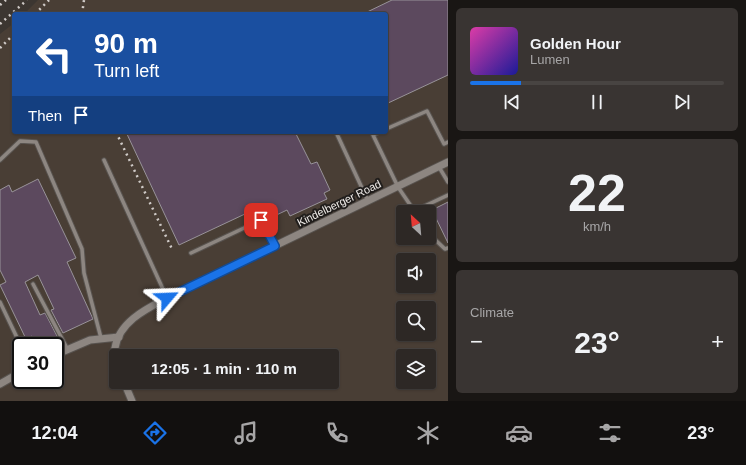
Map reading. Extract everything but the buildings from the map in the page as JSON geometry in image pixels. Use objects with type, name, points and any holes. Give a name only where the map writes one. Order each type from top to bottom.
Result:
[{"type":"street","name":"Kindelberger Road","points":[[119,337],[128,323],[141,312],[167,298],[448,162]]},
{"type":"street","points":[[64,352],[90,340],[119,337],[115,349]]},
{"type":"street","points":[[0,384],[12,377]]},
{"type":"street","points":[[127,389],[132,401]]},
{"type":"lane","points":[[388,128],[427,111],[444,144],[448,142]]},
{"type":"lane","points":[[337,134],[368,201]]},
{"type":"lane","points":[[375,134],[373,135],[398,187],[410,205]]},
{"type":"lane","points":[[0,160],[20,141],[36,142],[82,249],[84,273],[101,338]]},
{"type":"lane","points":[[104,160],[167,298]]},
{"type":"lane","points":[[439,167],[448,182]]},
{"type":"lane","points":[[429,205],[448,195]]},
{"type":"lane","points":[[191,253],[261,220],[275,246]]},
{"type":"lane","points":[[436,240],[445,248],[448,248]]},
{"type":"lane","points":[[33,284],[68,350]]},
{"type":"lane","points":[[0,302],[18,337]]},
{"type":"shaded area","points":[[38,0],[448,0],[448,401],[0,401],[0,34],[12,25],[12,134],[388,134],[388,12],[26,12]]},
{"type":"railway","points":[[0,5],[6,0]]},
{"type":"railway","points":[[14,12],[27,0]]},
{"type":"railway","points":[[37,12],[49,0]]},
{"type":"railway","points":[[82,12],[84,0]]},
{"type":"railway","points":[[0,24],[12,13]]},
{"type":"railway","points":[[0,48],[12,36]]},
{"type":"railway","points":[[117,134],[172,249]]},
{"type":"route","points":[[167,298],[275,246],[261,220]]}]
